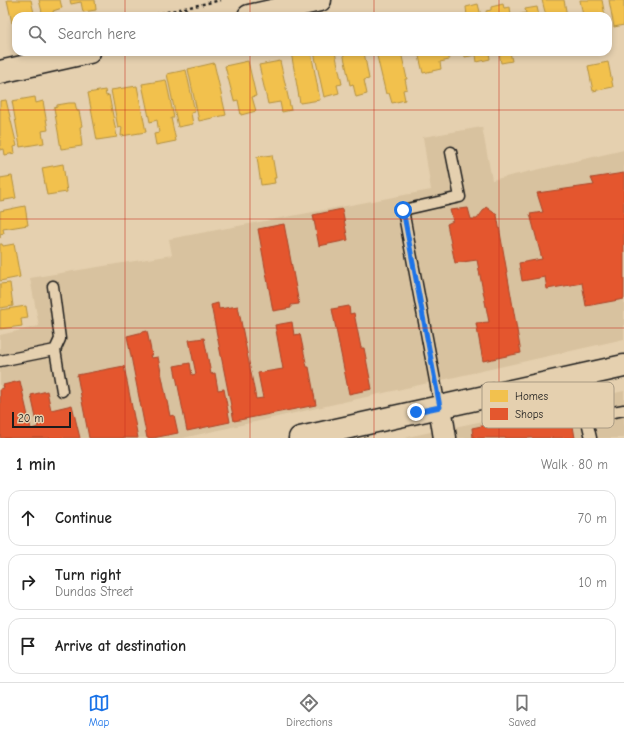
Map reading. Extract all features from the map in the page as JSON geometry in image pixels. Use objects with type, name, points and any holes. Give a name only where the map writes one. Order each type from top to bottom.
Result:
[{"type":"main road","points":[[267,12],[320,0]]},
{"type":"main road","points":[[0,72],[71,56]]},
{"type":"main road","points":[[552,382],[624,366]]},
{"type":"main road","points":[[300,438],[482,398]]},
{"type":"main road","points":[[440,407],[445,438]]},
{"type":"lane","points":[[440,407],[403,210],[460,197],[451,152]]},
{"type":"lane","points":[[53,286],[60,339],[55,350],[62,391]]},
{"type":"lane","points":[[0,361],[55,350]]},
{"type":"lane","points":[[614,412],[624,410]]},
{"type":"lane","points":[[589,428],[591,438]]},
{"type":"path","points":[[167,12],[221,0]]},
{"type":"shaded area","points":[[482,127],[492,180],[624,150],[624,339],[183,438],[0,438],[0,335],[39,326],[30,278],[172,255],[169,239],[431,190],[423,137]]},
{"type":"shaded area","points":[[624,391],[624,438],[405,438],[482,421],[482,428],[614,428],[614,393]]},
{"type":"building: Homes","points":[[7,0],[31,0],[34,12],[12,12],[12,23]]},
{"type":"building: Homes","points":[[39,0],[60,0],[62,8],[53,12],[42,12]]},
{"type":"building: Homes","points":[[70,0],[95,0],[96,10],[83,12],[81,2],[71,4]]},
{"type":"building: Homes","points":[[542,0],[564,0],[566,12],[545,12]]},
{"type":"building: Homes","points":[[580,0],[602,0],[604,12],[582,12]]},
{"type":"building: Homes","points":[[609,0],[624,0],[624,25],[614,27]]},
{"type":"building: Homes","points":[[478,4],[480,12],[467,12],[466,7]]},
{"type":"building: Homes","points":[[503,4],[504,8],[510,7],[511,12],[486,12],[491,10],[491,7]]},
{"type":"building: Homes","points":[[537,7],[538,12],[526,12],[525,9]]},
{"type":"building: Homes","points":[[292,56],[312,56],[320,100],[300,103]]},
{"type":"building: Homes","points":[[315,56],[336,56],[342,84],[337,85],[339,93],[324,97]]},
{"type":"building: Homes","points":[[344,56],[365,56],[369,79],[364,80],[367,94],[356,97],[353,84],[350,85]]},
{"type":"building: Homes","points":[[377,56],[402,56],[407,79],[405,79],[407,89],[403,90],[405,100],[392,103],[389,93],[386,94]]},
{"type":"building: Homes","points":[[419,56],[448,56],[449,60],[440,62],[441,69],[423,73]]},
{"type":"building: Homes","points":[[476,56],[490,56],[490,59],[477,62]]},
{"type":"building: Homes","points":[[500,56],[511,56],[512,61],[501,63]]},
{"type":"building: Homes","points":[[248,61],[256,96],[252,97],[256,111],[241,115],[238,100],[234,101],[225,66]]},
{"type":"building: Homes","points":[[280,61],[291,110],[282,112],[280,102],[268,104],[259,65]]},
{"type":"building: Homes","points":[[608,62],[613,87],[593,91],[588,66]]},
{"type":"building: Homes","points":[[214,63],[226,115],[199,121],[188,69]]},
{"type":"building: Homes","points":[[186,70],[195,112],[191,113],[193,124],[178,127],[167,74]]},
{"type":"building: Homes","points":[[166,80],[174,118],[171,118],[176,141],[156,145],[154,134],[159,133],[157,120],[150,122],[142,84]]},
{"type":"building: Homes","points":[[137,86],[146,132],[121,136],[122,127],[118,128],[111,90]]},
{"type":"building: Homes","points":[[105,90],[106,96],[109,95],[117,137],[97,140],[88,93]]},
{"type":"building: Homes","points":[[35,97],[36,103],[43,101],[48,130],[42,131],[44,143],[20,147],[12,101]]},
{"type":"building: Homes","points":[[6,100],[17,146],[14,147],[15,153],[5,155],[4,149],[0,150],[0,101]]},
{"type":"building: Homes","points":[[75,103],[77,111],[79,111],[82,126],[80,127],[82,146],[61,149],[54,108],[57,107],[57,105]]},
{"type":"building: Homes","points":[[272,155],[276,178],[274,178],[275,183],[261,185],[257,157]]},
{"type":"building: Homes","points":[[63,164],[67,192],[47,195],[42,168]]},
{"type":"building: Homes","points":[[12,176],[16,198],[0,201],[0,178]]},
{"type":"building: Homes","points":[[25,206],[28,225],[3,229],[4,233],[0,234],[0,211]]},
{"type":"building: Homes","points":[[0,244],[3,246],[14,244],[20,277],[0,281]]},
{"type":"building: Homes","points":[[10,283],[13,306],[0,308],[0,284]]},
{"type":"building: Homes","points":[[26,306],[28,318],[21,319],[22,326],[0,329],[0,310]]},
{"type":"building: Shops","points":[[624,173],[624,299],[586,306],[582,283],[547,289],[545,277],[522,281],[519,263],[542,259],[530,214],[543,212],[537,193],[594,185],[591,178]]},
{"type":"building: Shops","points":[[486,207],[497,215],[521,353],[483,361],[476,323],[489,322],[477,260],[455,263],[447,224],[453,221],[450,210],[468,208],[471,219],[477,219]]},
{"type":"building: Shops","points":[[342,209],[348,240],[319,246],[313,215]]},
{"type":"building: Shops","points":[[284,224],[299,304],[291,305],[291,308],[273,311],[258,229]]},
{"type":"building: Shops","points":[[218,303],[219,309],[238,306],[256,399],[263,398],[258,373],[283,369],[275,325],[292,322],[294,335],[300,334],[307,367],[309,367],[316,405],[234,421],[211,305]]},
{"type":"building: Shops","points":[[349,306],[350,314],[354,313],[361,348],[364,348],[372,389],[349,394],[332,309]]},
{"type":"building: Shops","points":[[147,331],[152,355],[150,355],[151,358],[158,357],[170,416],[174,415],[178,433],[153,438],[147,438],[127,336]]},
{"type":"building: Shops","points":[[204,338],[211,374],[215,373],[218,390],[224,389],[230,422],[187,431],[174,366],[190,363],[192,375],[196,374],[189,340]]},
{"type":"building: Shops","points":[[124,366],[138,438],[89,438],[77,375]]},
{"type":"building: Shops","points":[[20,381],[31,429],[38,427],[31,395],[47,391],[51,410],[72,405],[80,438],[0,438],[0,389],[4,388],[3,385]]},
{"type":"building: Shops","points":[[482,426],[482,428],[573,428],[575,438],[473,438],[472,428]]},
{"type":"route","points":[[403,210],[440,407],[416,412]]}]
